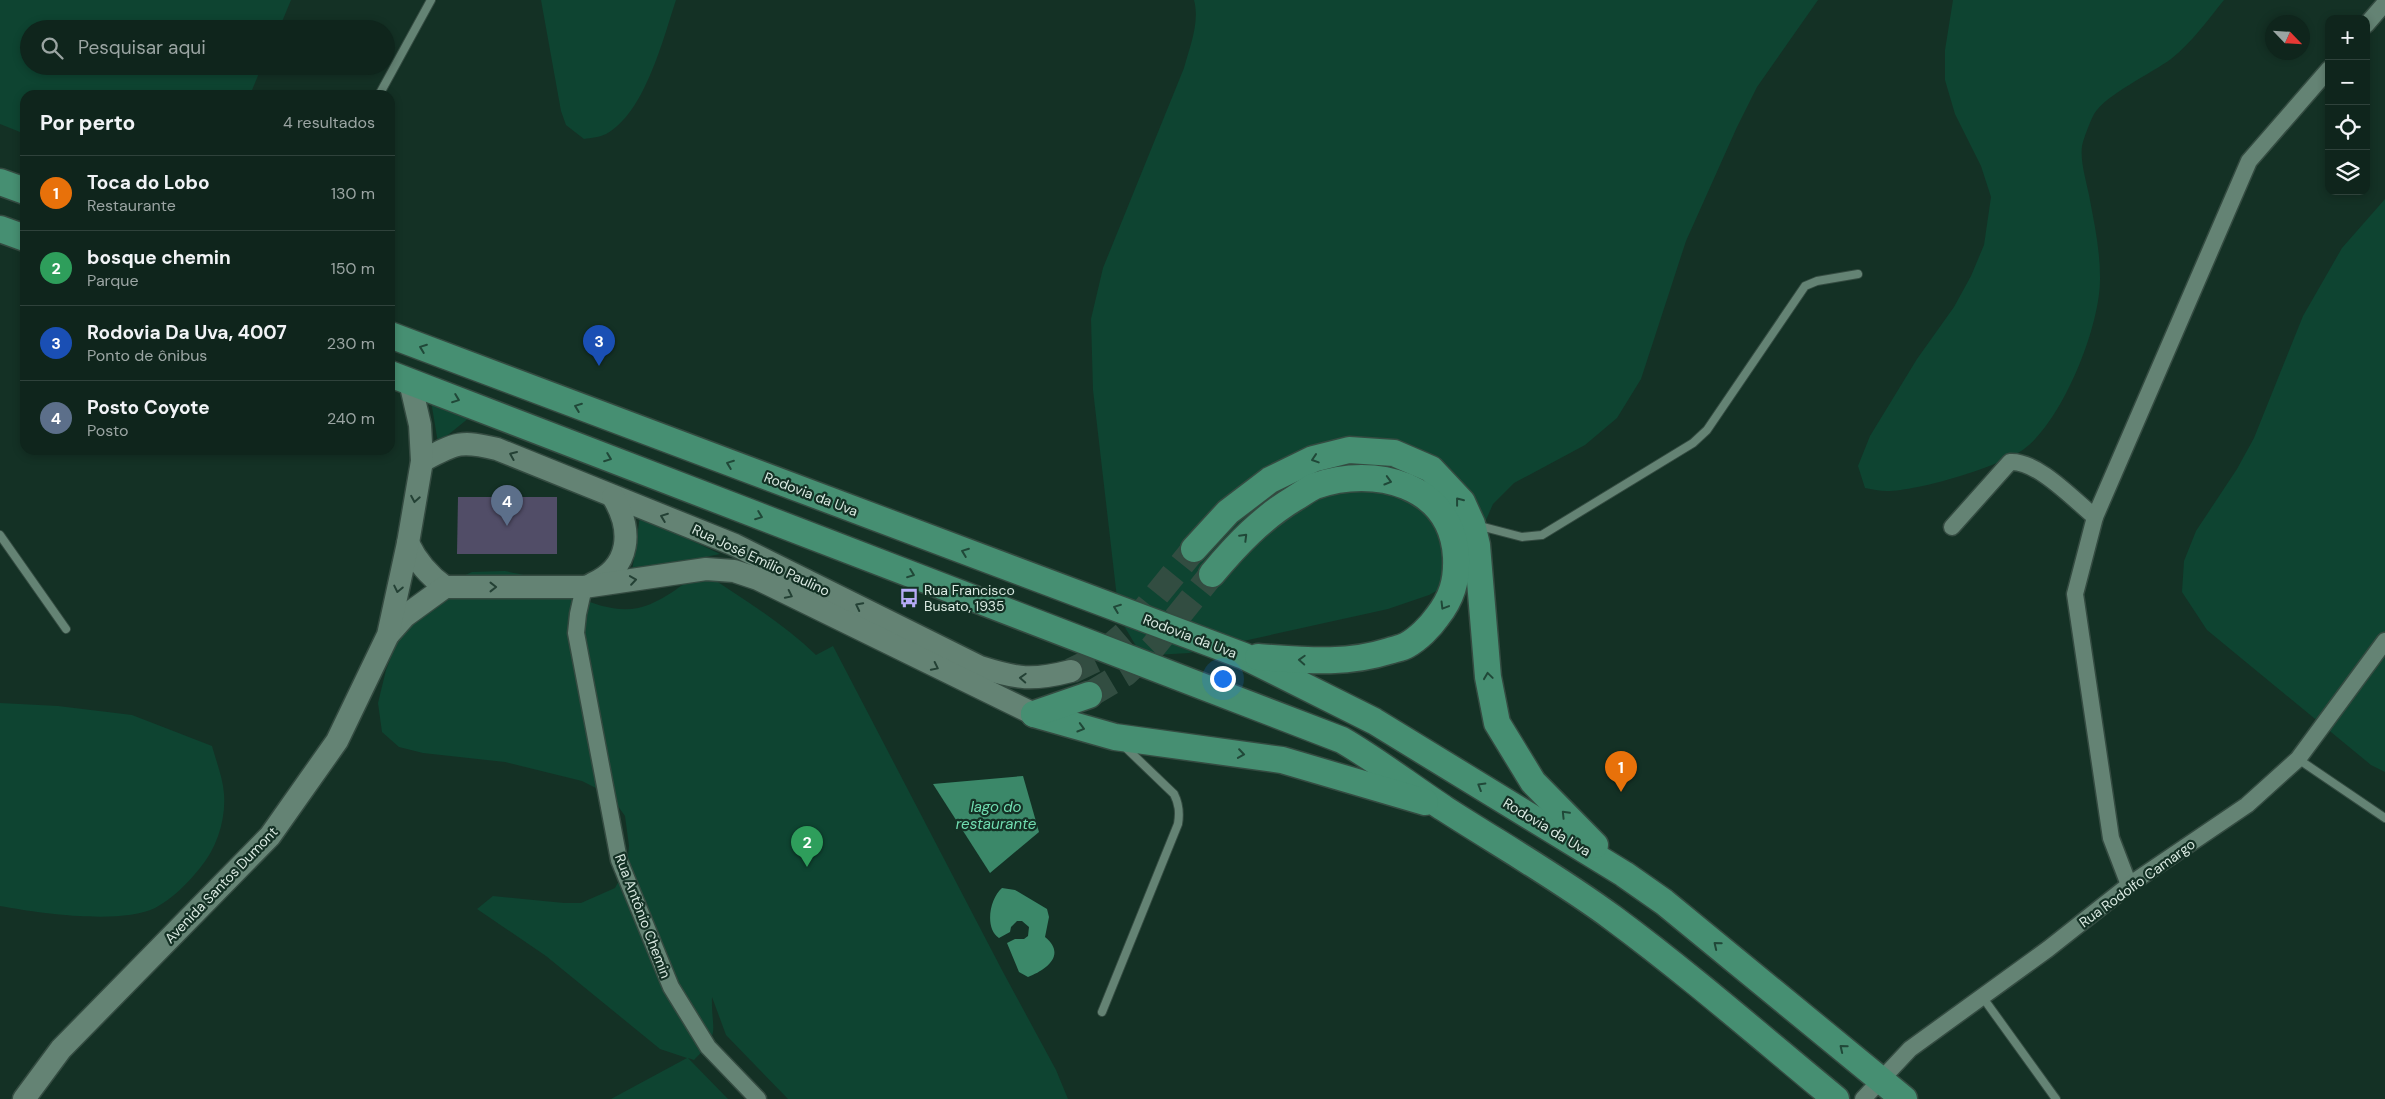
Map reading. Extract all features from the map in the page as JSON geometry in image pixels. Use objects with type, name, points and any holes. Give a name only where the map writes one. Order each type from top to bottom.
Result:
[{"type":"main road","points":[[0,182],[20,189]]},
{"type":"main road","points":[[0,229],[20,236]]},
{"type":"main road","name":"Rodovia da Uva","points":[[395,338],[1244,656],[1374,721],[1624,874],[1664,902],[1904,1099]]},
{"type":"main road","points":[[400,378],[1342,740],[1380,762],[1444,808],[1544,871],[1612,917],[1684,973],[1836,1099]]},
{"type":"main road","points":[[1194,549],[1228,512],[1270,480],[1313,459],[1349,450],[1394,453],[1431,469],[1462,502],[1472,524],[1476,544],[1488,677],[1497,723],[1533,782],[1624,874]]},
{"type":"main road","points":[[1212,574],[1244,537],[1279,508],[1314,487],[1348,478],[1384,478],[1417,490],[1444,514],[1455,544],[1457,577],[1446,605],[1430,626],[1407,645],[1375,656],[1343,661],[1244,656]]},
{"type":"main road","points":[[1034,714],[1090,695]]},
{"type":"main road","points":[[1034,714],[1114,737],[1282,760],[1444,808]]},
{"type":"street","points":[[2370,21],[2385,4]]},
{"type":"street","points":[[2129,885],[2111,838],[2075,594],[2094,516],[2249,162],[2325,74]]},
{"type":"street","name":"Avenida Santos Dumont","points":[[24,1099],[61,1049],[270,836],[337,741],[388,635],[408,543],[422,461],[420,425],[400,378]]},
{"type":"street","name":"Rua José Emílio Paulino","points":[[422,461],[448,447],[469,442],[497,449],[743,548],[980,667],[1014,678],[1042,679],[1071,671]]},
{"type":"street","points":[[1952,527],[2010,462],[2020,462],[2032,467],[2094,516]]},
{"type":"street","points":[[584,587],[602,580],[615,567],[624,550],[627,531],[623,513],[613,497]]},
{"type":"street","points":[[388,635],[405,616],[445,587],[429,576],[417,561],[408,543]]},
{"type":"street","name":"Rua José Emílio Paulino","points":[[445,587],[584,587],[706,569],[734,571],[758,580],[1034,714]]},
{"type":"street","name":"Rua Antônio Chemin","points":[[584,587],[576,633],[619,860],[671,988],[708,1047],[758,1099]]},
{"type":"street","name":"Rua Rodolfo Camargo","points":[[1863,1099],[1910,1049],[1981,995],[2048,949],[2129,885],[2247,805],[2298,759],[2385,641]]},
{"type":"lane","points":[[395,66],[431,0]]},
{"type":"lane","points":[[382,90],[390,75]]},
{"type":"lane","points":[[1472,524],[1522,537],[1542,535],[1694,443],[1708,430],[1805,286],[1816,281],[1858,274]]},
{"type":"lane","points":[[0,535],[66,629]]},
{"type":"lane","points":[[1102,1012],[1178,824],[1179,814],[1178,803],[1174,794],[1114,737]]},
{"type":"lane","points":[[2298,759],[2385,818]]},
{"type":"lane","points":[[1981,995],[2056,1099]]},
{"type":"shaded area","points":[[0,0],[291,0],[283,20],[20,20],[20,75],[258,75],[252,90],[20,90],[20,132],[0,124]]},
{"type":"shaded area","points":[[541,0],[676,0],[651,74],[642,93],[632,110],[620,124],[606,134],[584,139],[566,125],[561,111]]},
{"type":"shaded area","points":[[1194,0],[1818,0],[1757,87],[1737,127],[1686,241],[1641,379],[1617,418],[1585,445],[1514,483],[1493,504],[1467,563],[1449,584],[1429,595],[1388,609],[1189,653],[1155,655],[1136,646],[1123,624],[1117,598],[1093,390],[1091,319],[1103,268],[1184,68],[1195,25],[1196,8]]},
{"type":"shaded area","points":[[1953,0],[2224,0],[2186,46],[2163,65],[2108,99],[2094,114],[2089,125],[2082,146],[2082,158],[2098,246],[2100,267],[2099,297],[2087,345],[2077,370],[2052,417],[2039,435],[2024,449],[2012,456],[1958,477],[1901,490],[1887,491],[1865,488],[1858,466],[1870,436],[1917,359],[1954,307],[1971,276],[1984,245],[1991,197],[1981,166],[1955,114],[1945,80],[1945,50]]},
{"type":"shaded area","points":[[2385,199],[2385,772],[2371,765],[2207,630],[2182,592],[2184,561],[2196,531],[2237,469],[2254,438],[2303,316],[2342,248]]},
{"type":"shaded area","points":[[431,401],[470,417],[438,443]]},
{"type":"shaded area","points":[[640,516],[720,554],[632,572]]},
{"type":"shaded area","points":[[505,571],[531,577],[583,600],[611,608],[624,609],[646,606],[671,593],[701,571],[775,621],[816,655],[833,646],[1056,1070],[1068,1099],[788,1099],[726,1035],[712,997],[712,1037],[703,1051],[694,1060],[688,1058],[728,1099],[611,1099],[687,1058],[660,1049],[546,956],[477,909],[493,896],[581,903],[615,888],[627,866],[629,846],[625,816],[610,795],[582,781],[505,762],[423,753],[399,747],[382,732],[378,703],[386,670],[399,637],[441,586],[472,572]]},
{"type":"shaded area","points":[[0,703],[58,706],[132,715],[212,746],[223,788],[222,823],[216,842],[206,860],[174,895],[155,908],[121,916],[79,916],[35,912],[0,906]]},
{"type":"water","name":"lago do restaurante","points":[[1023,776],[1039,832],[990,873],[933,784]]},
{"type":"water","points":[[1002,888],[1015,890],[1047,909],[1049,917],[1045,937],[1054,950],[1054,956],[1047,966],[1028,977],[1019,972],[1007,943],[1015,939],[1024,939],[1028,936],[1029,927],[1022,921],[1017,921],[1011,927],[1010,932],[999,938],[991,927],[990,913],[994,899]]},
{"type":"building","points":[[458,497],[557,497],[557,554],[457,554]]},
{"type":"tunnel","points":[[1071,671],[1096,659],[1125,634],[1194,549]]},
{"type":"tunnel","points":[[1089,695],[1126,673],[1153,647],[1212,574]]},
{"type":"place","name":"Rodovia Da Uva, 4007","points":[[599,366]]},
{"type":"place","name":"Posto Coyote","points":[[507,526]]},
{"type":"place","name":"Rua Francisco Busato, 1935","points":[[909,598]]},
{"type":"place","name":"Toca do Lobo","points":[[1621,792]]},
{"type":"place","name":"bosque chemin","points":[[807,867]]}]
